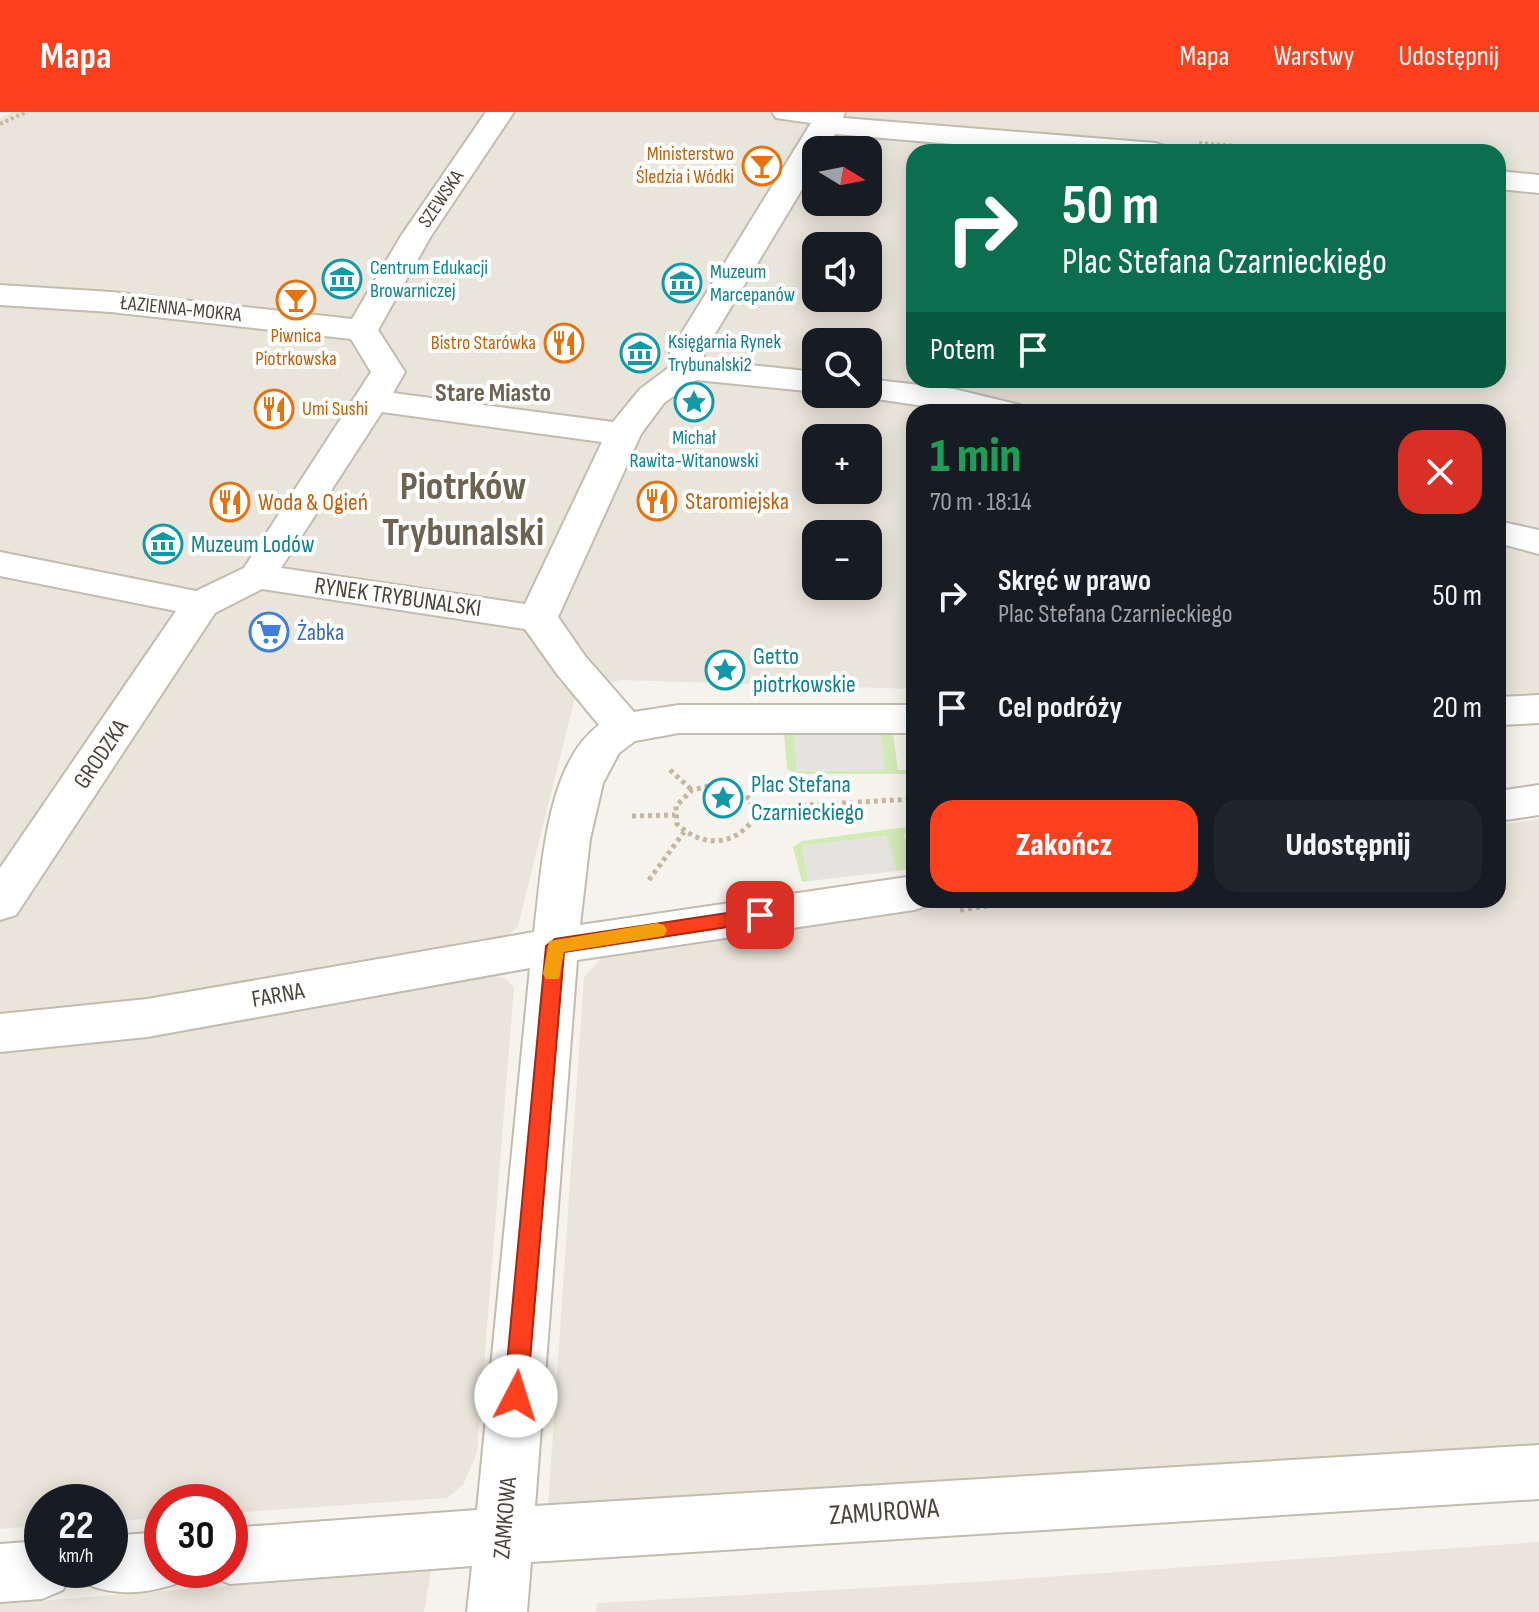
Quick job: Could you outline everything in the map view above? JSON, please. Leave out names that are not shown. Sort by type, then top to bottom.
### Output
[{"type":"street","name":"SZEWSKA","points":[[362,330],[416,236],[500,112]]},
{"type":"street","points":[[786,112],[1078,144]]},
{"type":"street","points":[[691,369],[687,365],[687,352],[828,118]]},
{"type":"street","points":[[1506,181],[1539,184]]},
{"type":"street","name":"ŁAZIENNA-MOKRA","points":[[0,295],[111,302],[362,330]]},
{"type":"street","points":[[0,564],[201,604],[257,576],[388,372],[362,330]]},
{"type":"street","points":[[625,728],[571,665],[538,618],[623,434],[639,407],[659,387],[691,369],[802,381]]},
{"type":"street","points":[[882,391],[975,404]]},
{"type":"street","points":[[372,400],[623,434]]},
{"type":"street","points":[[1506,534],[1539,542]]},
{"type":"street","name":"RYNEK TRYBUNALSKI","points":[[257,576],[538,618]]},
{"type":"street","name":"GRODZKA","points":[[0,903],[201,604]]},
{"type":"street","points":[[1506,711],[1539,709]]},
{"type":"street","points":[[906,719],[679,719],[625,728],[602,745],[572,817],[555,946],[906,894]]},
{"type":"street","points":[[1506,805],[1539,800]]},
{"type":"street","name":"FARNA","points":[[0,1033],[147,1018],[555,946]]},
{"type":"street","name":"ZAMKOWA","points":[[497,1612],[555,946]]},
{"type":"street","name":"ZAMUROWA","points":[[248,1555],[1539,1472]]},
{"type":"street","points":[[0,1573],[24,1571]]},
{"type":"path","points":[[0,124],[26,112]]},
{"type":"path","points":[[717,784],[742,792],[754,808],[755,817],[751,826],[732,839],[719,842],[694,838],[684,832],[675,815],[676,806],[692,790],[717,784]]},
{"type":"path","points":[[754,808],[906,799]]},
{"type":"path","points":[[952,911],[974,908]]},
{"type":"shaded area","points":[[14,112],[1539,112],[1539,695],[1506,697],[1506,404],[906,404],[906,689],[620,680],[576,693],[518,926],[507,936],[63,1013],[0,1021],[0,118]]},
{"type":"shaded area","points":[[795,734],[881,734],[885,770],[796,771]]},
{"type":"shaded area","points":[[1539,819],[1539,1445],[548,1507],[584,977],[603,957],[936,908],[1506,908],[1506,824]]},
{"type":"shaded area","points":[[887,836],[897,871],[809,881],[802,846]]},
{"type":"shaded area","points":[[488,975],[504,978],[514,987],[477,1453],[463,1485],[447,1498],[248,1512],[248,1484],[144,1484],[144,1519],[128,1520],[128,1484],[24,1484],[24,1527],[0,1529],[0,1048],[120,1040]]},
{"type":"shaded area","points":[[1539,1542],[1539,1612],[596,1612],[597,1603],[974,1582]]},
{"type":"shaded area","points":[[431,1570],[424,1612],[0,1612],[0,1604],[203,1588],[248,1588],[248,1584]]},
{"type":"green space","points":[[784,734],[795,734],[797,771],[884,770],[881,734],[893,734],[898,770],[906,770],[906,774],[796,774],[787,769]]},
{"type":"green space","points":[[906,827],[906,869],[897,871],[886,836],[802,846],[809,881],[802,882],[793,847],[802,841]]},
{"type":"slow traffic","points":[[553,974],[555,946],[657,930]]},
{"type":"place","name":"Ministerstwo Śledzia i Wódki","points":[[762,166]]},
{"type":"place","name":"Centrum Edukacji Browarniczej","points":[[342,279]]},
{"type":"place","name":"Muzeum Marcepanów","points":[[682,283]]},
{"type":"place","name":"Piwnica Piotrkowska","points":[[296,300]]},
{"type":"place","name":"Bistro Starówka","points":[[564,343]]},
{"type":"place","name":"Księgarnia Rynek Trybunalski2","points":[[640,353]]},
{"type":"place","name":"Michał Rawita-Witanowski","points":[[694,402]]},
{"type":"place","name":"Umi Sushi","points":[[274,409]]},
{"type":"place","name":"Staromiejska","points":[[657,501]]},
{"type":"place","name":"Woda & Ogień","points":[[230,502]]},
{"type":"place","name":"Muzeum Lodów","points":[[163,544]]},
{"type":"place","name":"Żabka","points":[[269,632]]},
{"type":"place","name":"Getto piotrkowskie","points":[[725,670]]},
{"type":"place","name":"Plac Stefana Czarnieckiego","points":[[723,798]]},
{"type":"district","name":"Stare Miasto","points":[[493,393]]},
{"type":"district","name":"Piotrków Trybunalski","points":[[463,510]]},
{"type":"route","points":[[516,1396],[555,946],[760,915]]}]
